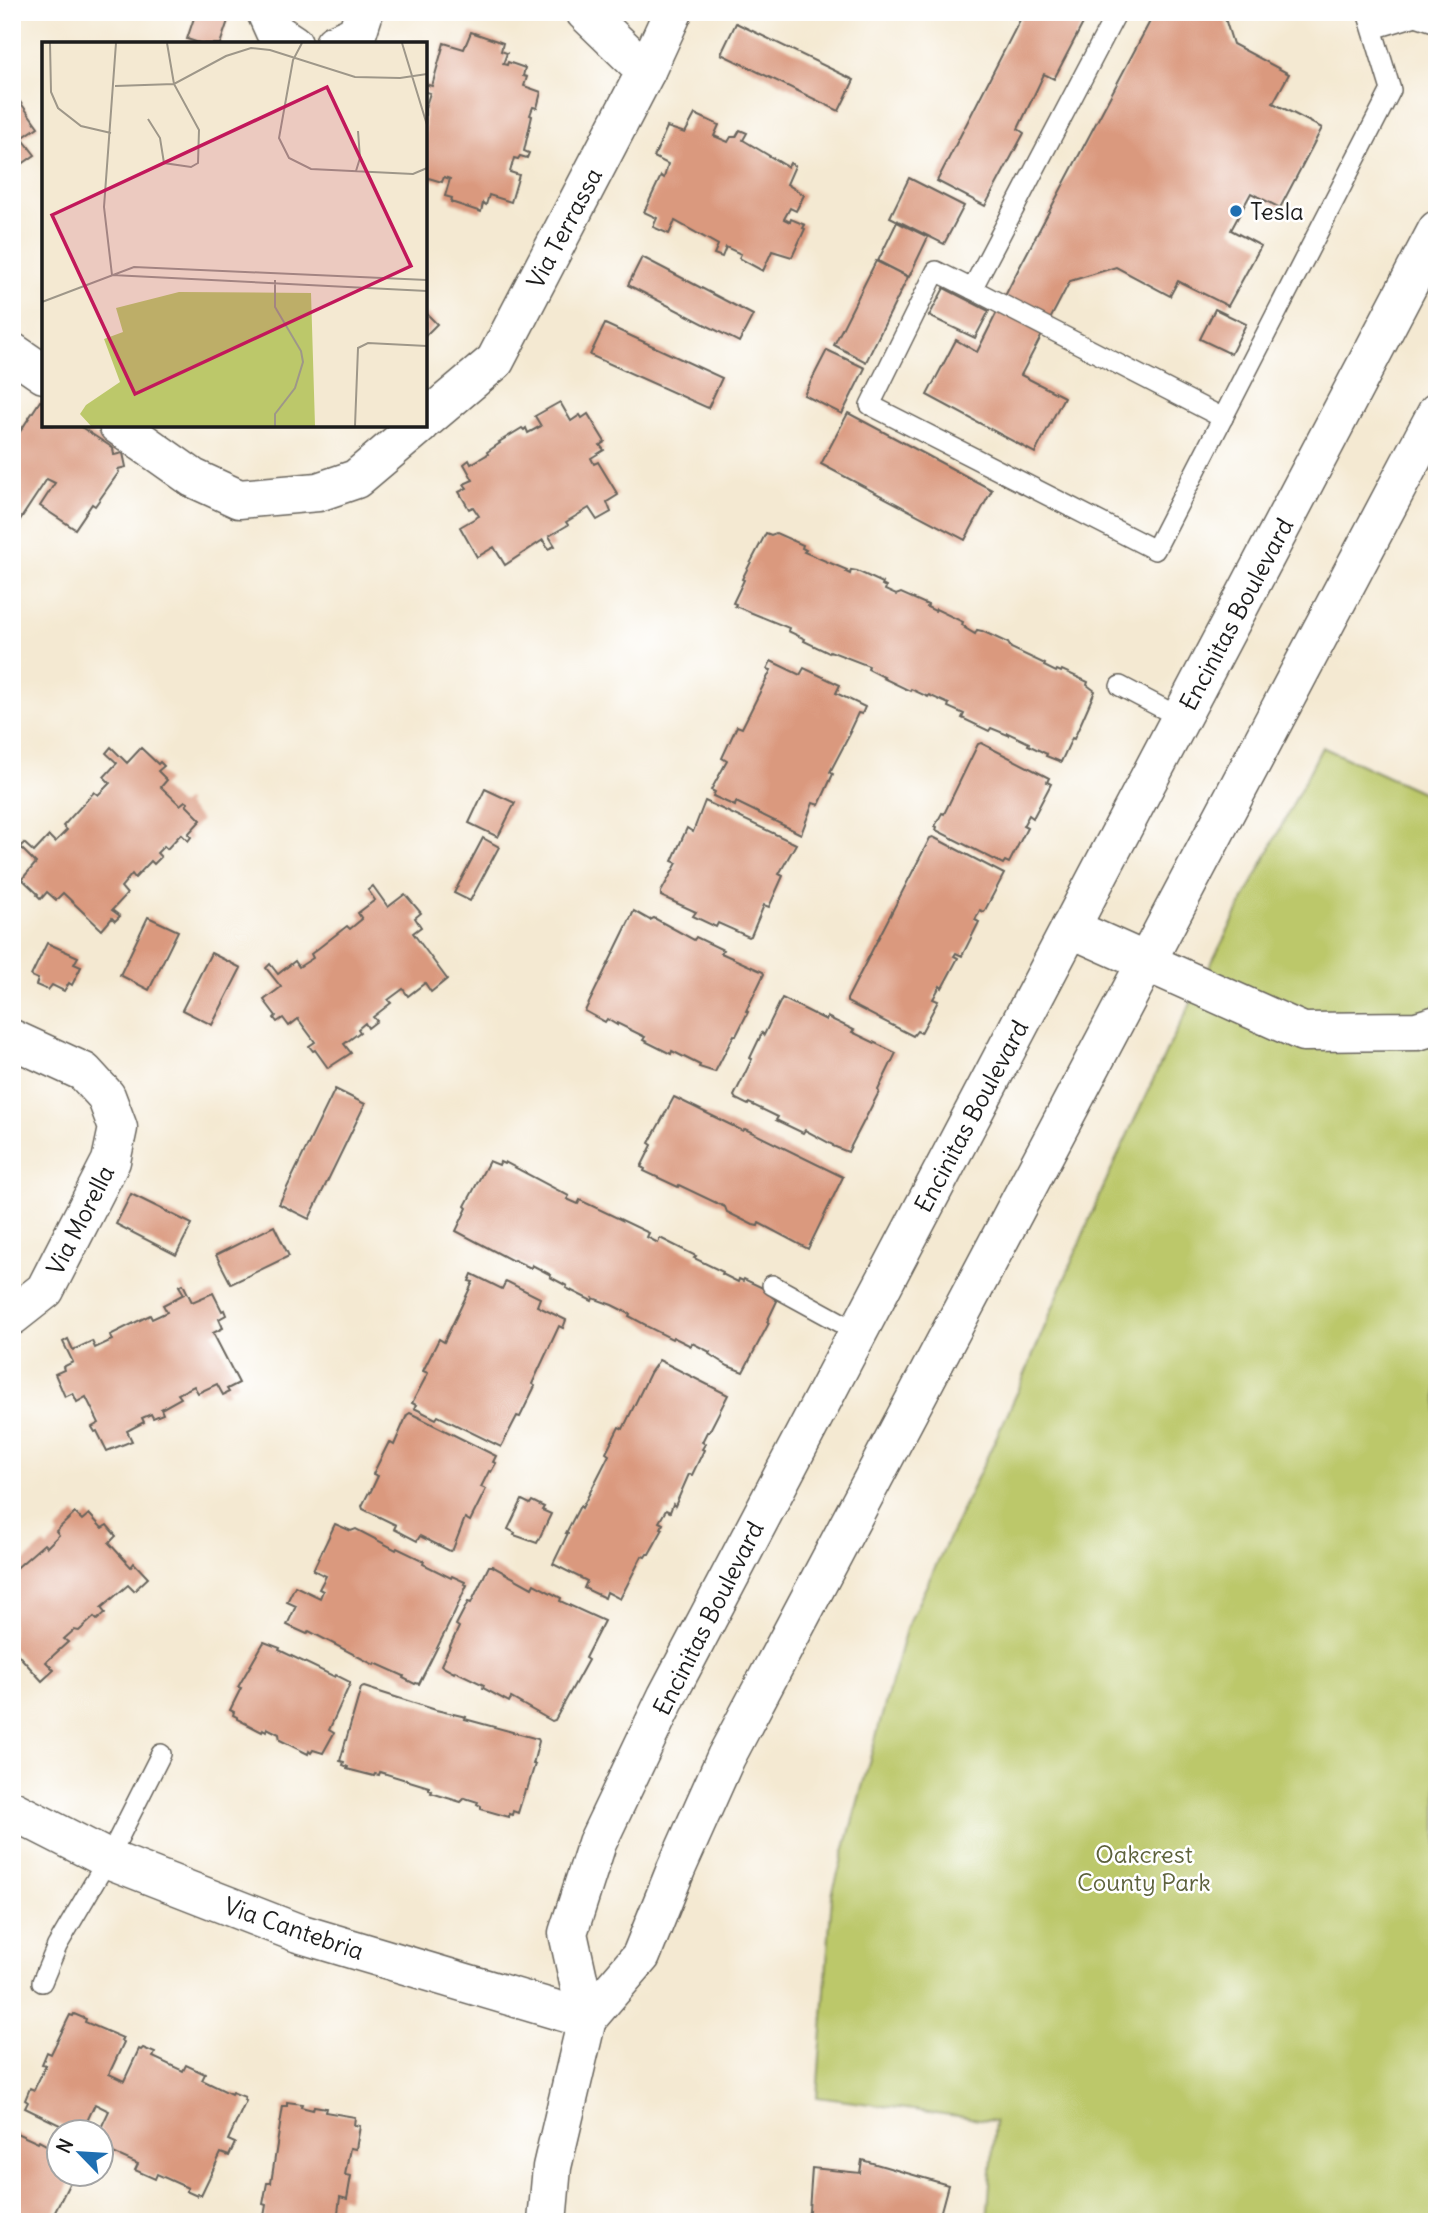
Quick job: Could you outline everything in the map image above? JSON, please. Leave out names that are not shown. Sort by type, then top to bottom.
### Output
[{"type":"main road","points":[[266,12],[275,32],[290,42]]},
{"type":"main road","points":[[338,42],[356,34],[364,12]]},
{"type":"main road","points":[[585,12],[646,71]]},
{"type":"main road","name":"Via Terrassa","points":[[427,418],[495,361],[646,71],[673,12]]},
{"type":"main road","name":"Encinitas Boulevard","points":[[547,2222],[552,2167],[587,2019],[568,1933],[597,1843],[667,1696],[1437,230]]},
{"type":"main road","points":[[12,352],[42,373]]},
{"type":"main road","name":"Encinitas Boulevard","points":[[587,2019],[641,1956],[726,1757],[1437,412]]},
{"type":"main road","points":[[121,427],[193,478],[239,499],[318,492],[356,479],[417,427]]},
{"type":"main road","points":[[1070,928],[1303,1032],[1417,1031],[1437,1025]]},
{"type":"main road","name":"Via Morella","points":[[12,1039],[84,1072],[106,1096],[118,1128],[111,1161],[45,1290],[12,1316]]},
{"type":"main road","name":"Via Cantebria","points":[[12,1810],[108,1859],[298,1933],[587,2019]]},
{"type":"lane","points":[[972,289],[1117,12]]},
{"type":"lane","points":[[1223,418],[936,271],[870,405],[1156,550],[1391,90],[1370,21],[1418,14],[1437,23]]},
{"type":"lane","points":[[1120,687],[1181,718]]},
{"type":"lane","points":[[772,1285],[858,1332]]},
{"type":"lane","points":[[42,1982],[57,1946],[108,1859],[161,1754]]},
{"type":"green space","name":"Oakcrest County Park","points":[[1322,747],[1437,799],[1437,2222],[987,2222],[995,2121],[817,2097],[832,1895],[906,1629],[1018,1391],[1100,1194],[1167,1050]]},
{"type":"building","points":[[196,12],[231,12],[221,42],[196,42],[187,39]]},
{"type":"building","points":[[1024,12],[1089,12],[1054,79],[1044,74],[1018,129],[1024,133],[985,206],[937,181]]},
{"type":"building","points":[[1155,12],[1223,12],[1233,44],[1289,74],[1273,103],[1322,128],[1280,208],[1251,193],[1231,230],[1261,246],[1228,306],[1178,281],[1170,296],[1116,267],[1070,281],[1021,375],[1064,397],[1035,453],[927,395],[956,340],[977,352]]},
{"type":"building","points":[[736,23],[854,80],[839,111],[721,54]]},
{"type":"building","points":[[471,32],[503,43],[501,51],[507,53],[503,64],[507,65],[508,62],[525,68],[523,76],[527,77],[524,86],[541,92],[537,108],[533,107],[530,115],[532,116],[524,151],[529,153],[527,158],[514,158],[510,172],[519,175],[511,202],[489,195],[481,212],[451,202],[452,198],[445,196],[450,179],[444,177],[442,182],[427,178],[427,102],[430,93],[427,92],[427,85],[432,86],[444,43],[464,49]]},
{"type":"building","points":[[18,99],[38,127],[22,138],[35,155],[12,171],[12,103]]},
{"type":"building","points":[[695,114],[719,125],[714,136],[728,142],[731,137],[736,137],[740,130],[747,133],[743,140],[788,167],[790,163],[795,166],[787,184],[804,195],[796,211],[790,208],[784,219],[805,225],[805,229],[792,257],[772,251],[763,271],[739,258],[741,254],[726,247],[722,257],[714,254],[718,245],[675,221],[669,234],[653,227],[657,218],[644,212],[661,176],[664,178],[668,164],[654,157],[667,127],[685,133]]},
{"type":"building","points":[[909,178],[964,206],[944,244],[890,217]]},
{"type":"building","points":[[897,222],[928,237],[909,277],[878,261]]},
{"type":"building","points":[[642,257],[753,315],[739,342],[628,285]]},
{"type":"building","points":[[876,261],[908,277],[866,362],[834,345]]},
{"type":"building","points":[[944,288],[989,311],[975,338],[929,316]]},
{"type":"building","points":[[1215,309],[1246,324],[1231,354],[1200,339]]},
{"type":"building","points":[[427,314],[437,324],[427,334]]},
{"type":"building","points":[[605,324],[722,378],[708,408],[590,355]]},
{"type":"building","points":[[827,350],[865,368],[842,414],[804,395]]},
{"type":"building","points":[[40,401],[42,427],[81,427],[113,448],[114,455],[123,453],[126,467],[118,469],[119,472],[95,506],[92,504],[75,529],[40,506],[55,483],[47,479],[12,532],[12,444]]},
{"type":"building","points":[[560,402],[571,421],[580,415],[582,418],[588,414],[605,442],[600,445],[604,450],[591,458],[594,464],[598,462],[618,495],[607,502],[611,512],[597,520],[589,508],[549,536],[555,546],[548,549],[543,540],[505,565],[494,547],[477,557],[460,527],[479,516],[473,507],[469,509],[459,492],[467,488],[464,484],[473,480],[464,464],[469,460],[471,464],[488,454],[499,442],[522,428],[526,428],[528,433],[541,426],[535,416]]},
{"type":"building","points":[[848,413],[992,490],[965,540],[821,464]]},
{"type":"building","points":[[766,533],[776,533],[803,545],[802,548],[806,550],[804,552],[847,570],[850,574],[851,570],[857,571],[883,583],[885,590],[896,595],[901,593],[963,622],[965,628],[975,634],[977,630],[982,631],[1008,643],[1011,648],[1056,672],[1062,670],[1088,682],[1087,685],[1095,691],[1061,762],[1008,733],[991,728],[989,731],[962,718],[964,714],[948,707],[949,704],[911,689],[910,691],[868,669],[869,666],[830,651],[829,653],[788,631],[789,628],[735,606],[733,603],[744,580],[742,579]]},
{"type":"building","points":[[771,661],[800,675],[804,668],[840,685],[836,693],[865,707],[862,714],[858,713],[830,772],[833,774],[819,805],[813,803],[801,834],[736,802],[735,806],[713,796],[715,792],[711,790],[727,761],[722,758],[737,726],[742,728],[771,670],[767,669]]},
{"type":"building","points":[[981,743],[1049,778],[1047,782],[1051,784],[1033,818],[1029,815],[1023,826],[1027,828],[1009,863],[1005,861],[1003,864],[936,830],[935,826],[942,813],[944,814],[978,744]]},
{"type":"building","points":[[111,747],[127,763],[141,748],[158,764],[160,762],[164,766],[158,771],[167,780],[161,787],[180,805],[185,801],[188,803],[186,805],[201,820],[188,834],[191,837],[188,841],[181,834],[167,849],[164,846],[157,853],[161,857],[154,864],[151,861],[135,878],[132,874],[121,887],[127,894],[112,910],[120,916],[115,921],[112,918],[102,930],[63,893],[56,900],[47,892],[41,899],[37,895],[22,879],[36,863],[20,847],[24,843],[34,852],[49,836],[55,842],[67,830],[63,826],[94,792],[98,795],[110,783],[104,777],[117,763],[106,753]]},
{"type":"building","points":[[485,789],[515,803],[498,837],[469,823]]},
{"type":"building","points":[[705,801],[796,844],[779,874],[783,876],[769,907],[764,905],[749,937],[718,923],[716,927],[693,916],[696,912],[661,896],[677,863],[672,861],[687,828],[693,832]]},
{"type":"building","points":[[933,837],[1004,874],[984,912],[980,910],[975,920],[979,922],[962,956],[956,953],[954,956],[958,958],[933,999],[938,1001],[921,1033],[917,1031],[913,1036],[847,1002],[847,999],[930,838]]},
{"type":"building","points":[[483,838],[499,847],[470,901],[454,893]]},
{"type":"building","points":[[373,886],[388,907],[405,894],[421,913],[415,918],[421,927],[413,933],[447,979],[431,992],[425,983],[408,996],[403,989],[388,1000],[391,1003],[373,1017],[377,1021],[368,1028],[365,1023],[358,1029],[360,1032],[344,1044],[351,1053],[328,1068],[309,1046],[315,1042],[298,1019],[289,1026],[283,1018],[277,1022],[274,1018],[276,1016],[264,1000],[281,987],[266,968],[270,964],[278,974],[295,961],[299,967],[313,958],[311,954],[347,926],[350,929],[362,919],[358,913],[375,900],[368,890]]},
{"type":"building","points":[[634,911],[650,920],[654,918],[694,940],[696,937],[723,950],[721,953],[763,972],[746,1011],[748,1012],[715,1072],[643,1040],[645,1037],[617,1023],[607,1019],[605,1022],[585,1011]]},
{"type":"building","points":[[148,917],[178,931],[149,990],[120,975]]},
{"type":"building","points":[[47,943],[78,957],[74,964],[81,967],[72,985],[69,983],[64,991],[52,985],[48,990],[36,985],[38,979],[31,976]]},
{"type":"building","points":[[211,953],[241,968],[212,1025],[182,1010]]},
{"type":"building","points":[[782,998],[826,1020],[827,1017],[854,1030],[852,1032],[896,1053],[848,1152],[805,1130],[803,1133],[776,1120],[778,1117],[734,1096],[762,1033],[764,1035]]},
{"type":"building","points":[[335,1089],[365,1104],[309,1219],[279,1204]]},
{"type":"building","points":[[674,1097],[843,1177],[808,1249],[759,1223],[758,1226],[753,1225],[727,1212],[725,1207],[644,1171],[641,1167],[652,1145],[649,1143]]},
{"type":"building","points":[[489,1161],[499,1165],[500,1162],[505,1162],[569,1196],[567,1199],[578,1204],[580,1200],[649,1233],[647,1237],[658,1243],[660,1238],[738,1282],[739,1279],[744,1279],[771,1292],[770,1295],[777,1301],[767,1322],[769,1323],[743,1372],[728,1366],[709,1354],[710,1352],[692,1343],[691,1346],[673,1337],[672,1339],[612,1305],[593,1298],[592,1301],[566,1288],[567,1286],[550,1277],[551,1275],[532,1265],[531,1268],[513,1261],[456,1231],[467,1208],[465,1206]]},
{"type":"building","points":[[131,1194],[192,1224],[176,1255],[116,1224]]},
{"type":"building","points":[[274,1226],[289,1256],[231,1284],[216,1255]]},
{"type":"building","points":[[472,1274],[502,1289],[506,1281],[540,1298],[537,1306],[566,1320],[563,1328],[559,1326],[532,1384],[535,1386],[501,1447],[438,1416],[436,1419],[414,1408],[416,1405],[412,1403],[428,1373],[423,1371],[439,1339],[444,1342],[473,1282],[469,1281]]},
{"type":"building","points":[[183,1284],[192,1302],[213,1293],[222,1311],[224,1310],[226,1315],[219,1319],[223,1328],[213,1333],[239,1383],[227,1389],[229,1392],[223,1395],[217,1384],[198,1393],[194,1386],[178,1394],[181,1398],[161,1409],[163,1414],[153,1418],[151,1414],[142,1418],[144,1422],[127,1431],[132,1441],[107,1451],[97,1431],[92,1427],[99,1423],[86,1397],[77,1402],[73,1393],[65,1397],[55,1374],[73,1362],[63,1342],[68,1339],[73,1350],[92,1341],[95,1348],[112,1340],[110,1335],[150,1315],[152,1319],[167,1312],[163,1305],[184,1294],[179,1286]]},
{"type":"building","points":[[659,1360],[728,1395],[702,1442],[705,1444],[702,1449],[704,1450],[692,1475],[689,1474],[675,1506],[673,1504],[670,1512],[666,1510],[659,1522],[663,1524],[663,1529],[649,1554],[642,1556],[620,1599],[607,1592],[605,1598],[584,1588],[587,1581],[553,1564],[566,1533],[609,1455],[606,1453],[619,1427],[623,1429]]},
{"type":"building","points":[[410,1413],[496,1456],[493,1462],[496,1463],[481,1487],[486,1489],[470,1521],[465,1518],[450,1551],[420,1536],[417,1541],[394,1529],[396,1525],[363,1509],[362,1506],[378,1476],[373,1474],[389,1442],[394,1445]]},
{"type":"building","points":[[522,1500],[530,1504],[532,1501],[551,1514],[537,1543],[514,1535],[515,1533],[508,1529]]},
{"type":"building","points":[[75,1513],[82,1520],[89,1514],[102,1528],[107,1525],[116,1536],[109,1543],[131,1567],[134,1563],[148,1578],[134,1591],[128,1585],[101,1608],[105,1613],[97,1620],[94,1617],[79,1631],[74,1630],[64,1639],[68,1642],[46,1662],[54,1670],[42,1681],[12,1648],[12,1572],[44,1544],[47,1547],[59,1535],[56,1531]]},
{"type":"building","points":[[335,1524],[351,1531],[356,1529],[467,1585],[419,1684],[375,1663],[374,1665],[309,1631],[307,1634],[287,1625],[296,1606],[287,1602],[295,1586],[320,1598],[323,1591],[319,1589],[326,1576],[313,1570]]},
{"type":"building","points":[[489,1566],[532,1588],[534,1584],[561,1598],[560,1601],[604,1621],[585,1658],[588,1660],[555,1720],[552,1721],[511,1698],[509,1702],[483,1688],[484,1685],[441,1665],[459,1627],[456,1625],[468,1602],[471,1603]]},
{"type":"building","points":[[264,1642],[350,1682],[329,1730],[334,1733],[323,1753],[313,1750],[308,1754],[280,1740],[279,1734],[267,1728],[262,1732],[237,1719],[230,1710],[241,1688],[238,1687]]},
{"type":"building","points":[[361,1688],[538,1739],[535,1764],[518,1813],[513,1811],[509,1817],[481,1809],[478,1802],[465,1798],[461,1802],[431,1793],[429,1787],[380,1772],[374,1776],[347,1769],[348,1767],[343,1765],[344,1762],[340,1761]]},
{"type":"building","points":[[74,2014],[86,2019],[85,2022],[123,2038],[121,2040],[124,2042],[109,2074],[124,2081],[139,2049],[143,2048],[155,2053],[153,2057],[183,2071],[186,2065],[205,2074],[202,2080],[231,2094],[232,2092],[245,2097],[246,2101],[228,2140],[235,2143],[229,2156],[221,2153],[201,2195],[186,2191],[188,2188],[157,2174],[155,2179],[135,2170],[138,2164],[116,2154],[116,2118],[106,2118],[109,2111],[95,2104],[88,2118],[46,2118],[25,2108],[30,2088],[34,2090],[46,2065],[42,2064],[47,2052],[51,2054],[70,2015]]},
{"type":"building","points":[[287,2102],[302,2104],[301,2107],[313,2110],[314,2106],[326,2108],[325,2112],[355,2117],[354,2125],[360,2126],[356,2149],[350,2148],[345,2175],[351,2176],[347,2199],[340,2197],[338,2213],[344,2214],[342,2222],[263,2222],[267,2183],[271,2183],[283,2106],[287,2106]]},
{"type":"building","points":[[12,2131],[46,2145],[46,2188],[67,2188],[50,2222],[12,2222]]},
{"type":"building","points":[[862,2160],[948,2185],[938,2222],[807,2222],[812,2168],[860,2173]]},
{"type":"place","name":"Tesla","points":[[1236,211]]}]
